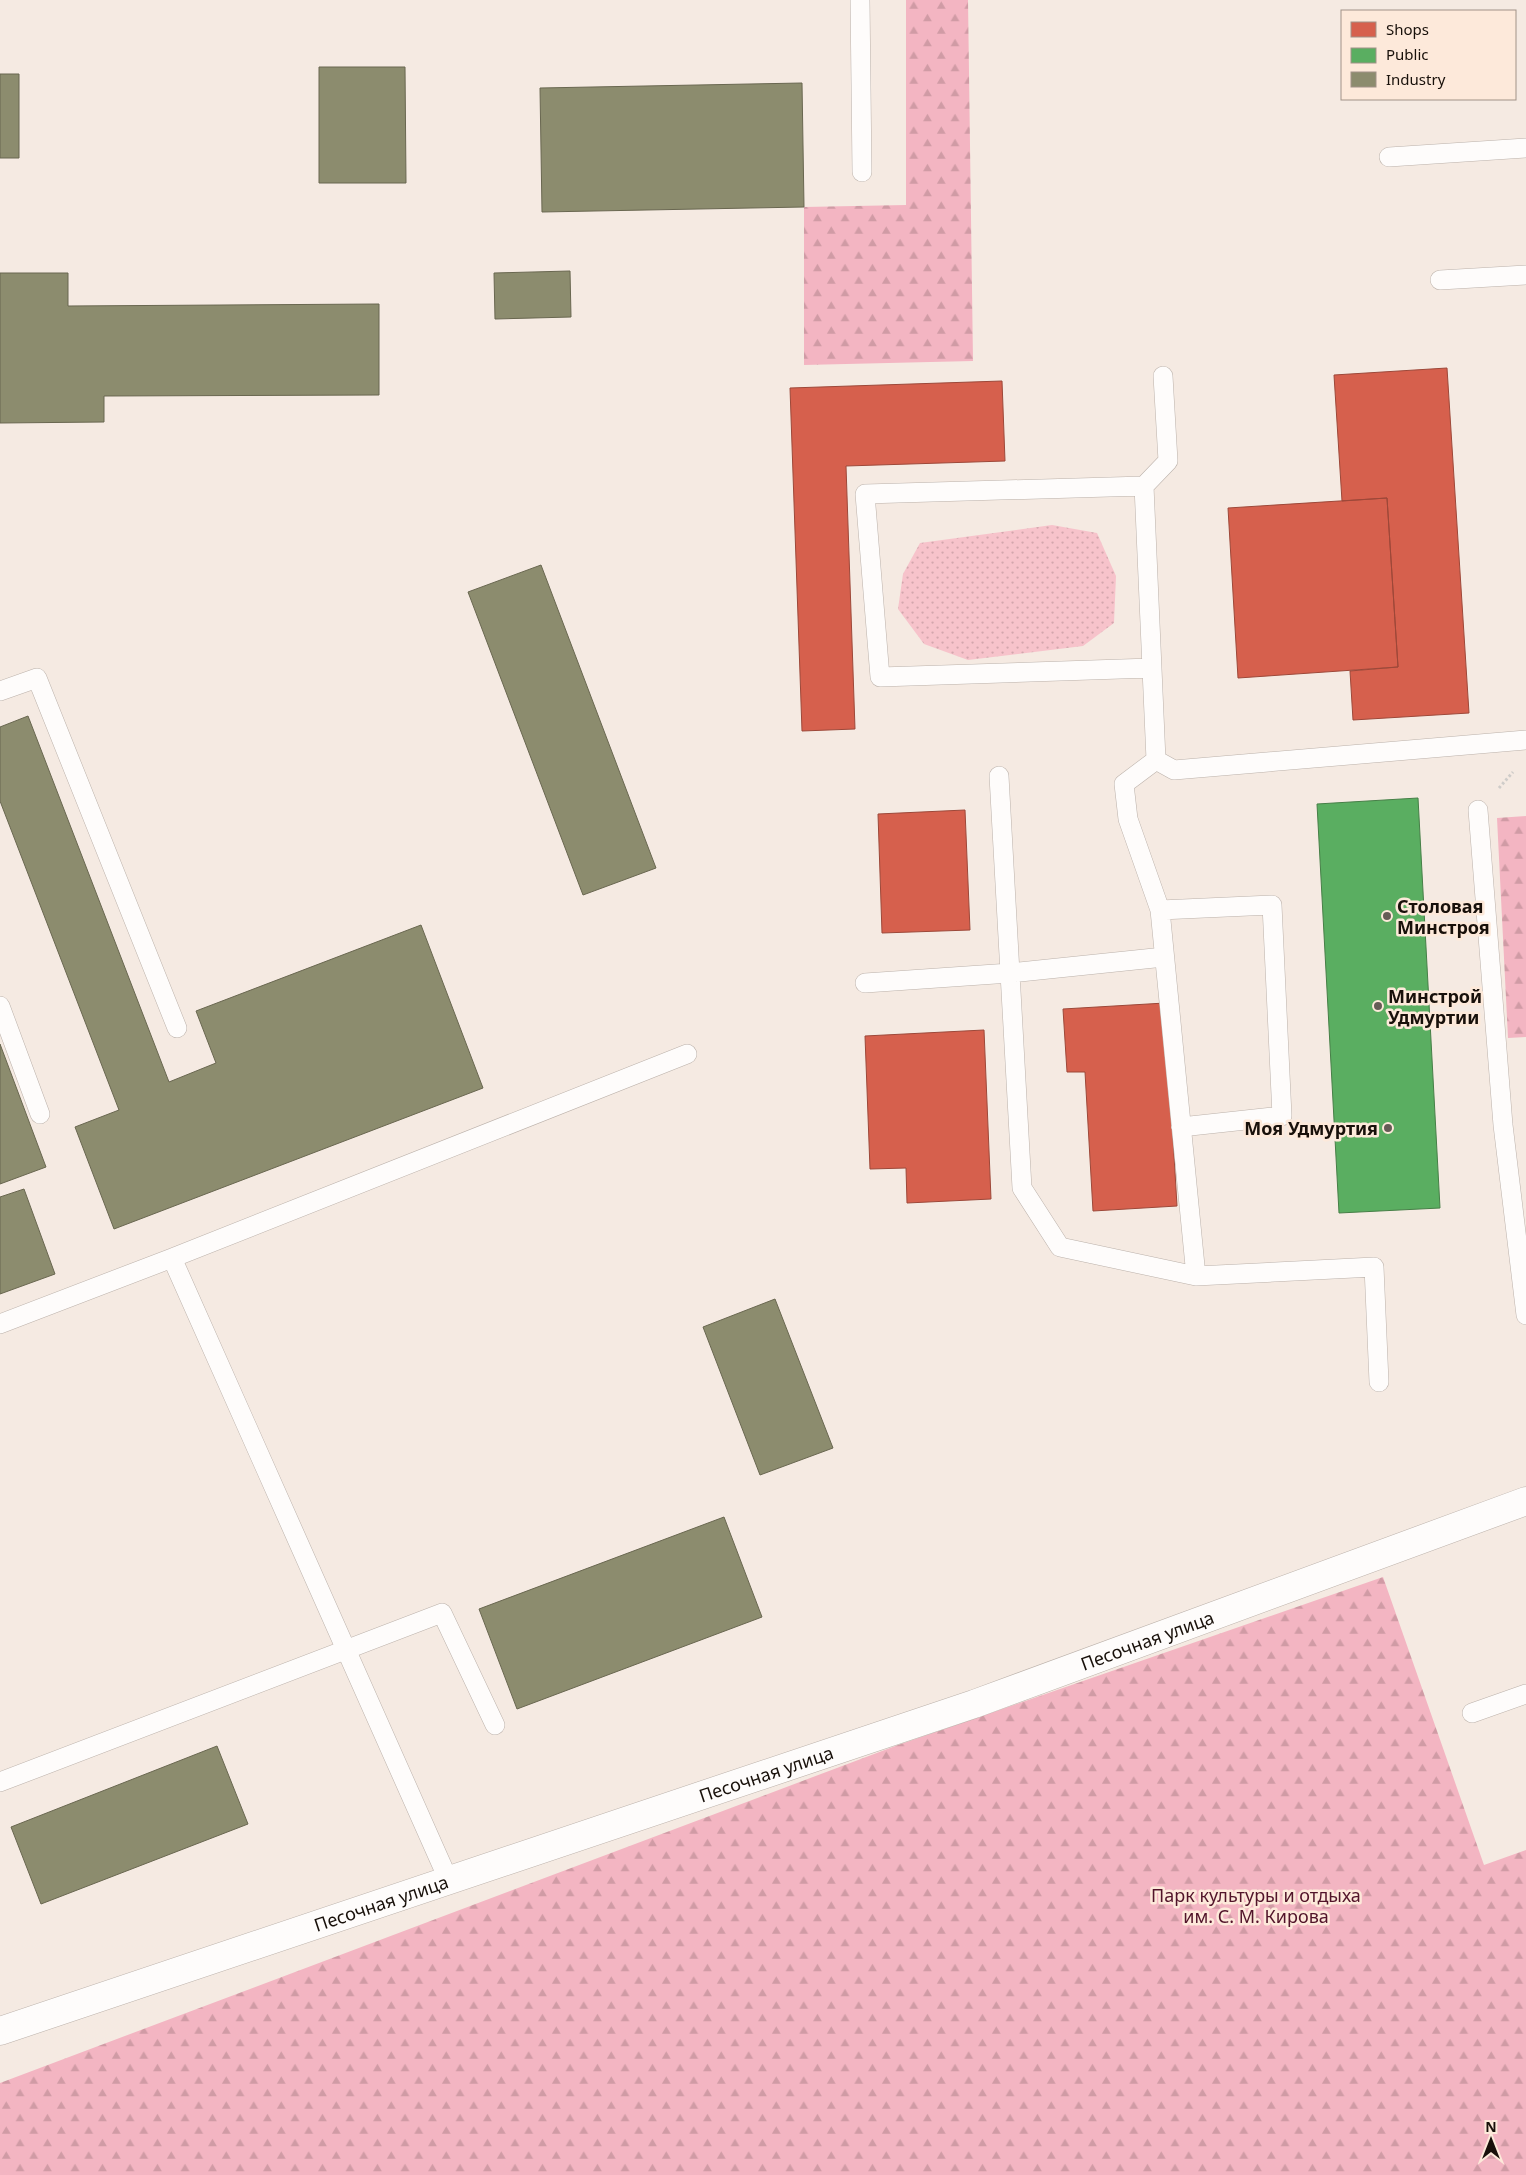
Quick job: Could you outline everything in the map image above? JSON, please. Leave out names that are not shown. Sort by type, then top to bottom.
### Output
[{"type":"street","name":"Песочная улица","points":[[0,2032],[448,1879],[974,1704],[1526,1502]]},
{"type":"lane","points":[[860,0],[862,172]]},
{"type":"lane","points":[[1389,157],[1526,148]]},
{"type":"lane","points":[[1440,280],[1526,276]]},
{"type":"lane","points":[[1151,668],[880,677],[865,494],[1144,486],[1168,461],[1163,376]]},
{"type":"lane","points":[[1144,486],[1156,760]]},
{"type":"lane","points":[[0,691],[37,678],[177,1028]]},
{"type":"lane","points":[[1156,760],[1174,770],[1526,740]]},
{"type":"lane","points":[[1156,760],[1124,784],[1128,819],[1160,910],[1196,1276]]},
{"type":"lane","points":[[999,776],[1022,1188],[1060,1247],[1196,1276],[1374,1267],[1379,1382]]},
{"type":"lane","points":[[1478,810],[1503,1125],[1526,1315]]},
{"type":"lane","points":[[1160,910],[1272,905],[1282,1116],[1181,1127]]},
{"type":"lane","points":[[865,983],[1010,973],[1164,957]]},
{"type":"lane","points":[[0,1006],[40,1114]]},
{"type":"lane","points":[[0,1324],[687,1054]]},
{"type":"lane","points":[[172,1258],[448,1879]]},
{"type":"lane","points":[[0,1782],[442,1613],[495,1725]]},
{"type":"lane","points":[[1472,1713],[1526,1694]]},
{"type":"path","points":[[1478,810],[1514,771]]},
{"type":"shaded area","points":[[1052,525],[1097,533],[1116,576],[1114,623],[1083,646],[968,660],[924,644],[898,609],[903,574],[920,543]]},
{"type":"green space","points":[[906,0],[968,0],[973,361],[804,365],[804,207],[906,205]]},
{"type":"green space","points":[[1526,816],[1526,1037],[1508,1038],[1497,818]]},
{"type":"green space","name":"Парк культуры и отдыха им. С. М. Кирова","points":[[1383,1577],[1484,1865],[1526,1850],[1526,2175],[0,2175],[0,2083],[898,1745]]},
{"type":"building: Shops","points":[[1447,368],[1469,713],[1353,720],[1350,671],[1398,667],[1387,498],[1342,501],[1334,375]]},
{"type":"building: Shops","points":[[1002,381],[1005,461],[846,466],[855,729],[802,731],[790,388]]},
{"type":"building: Shops","points":[[1387,498],[1398,667],[1238,678],[1228,508]]},
{"type":"building: Shops","points":[[965,810],[970,930],[882,933],[878,814]]},
{"type":"building: Shops","points":[[1165,1003],[1177,1206],[1093,1211],[1085,1072],[1067,1072],[1063,1009]]},
{"type":"building: Shops","points":[[984,1030],[991,1199],[907,1203],[906,1168],[870,1169],[865,1036]]},
{"type":"building: Public","name":"Минстрой Удмуртии","points":[[1418,798],[1440,1208],[1339,1213],[1317,804]]},
{"type":"building: Industry","points":[[319,67],[405,67],[406,183],[319,183]]},
{"type":"building: Industry","points":[[0,74],[19,74],[19,158],[0,158]]},
{"type":"building: Industry","points":[[802,83],[804,207],[542,212],[540,88]]},
{"type":"building: Industry","points":[[570,271],[571,317],[495,319],[494,273]]},
{"type":"building: Industry","points":[[0,273],[68,273],[68,306],[379,304],[379,395],[104,396],[104,422],[0,423]]},
{"type":"building: Industry","points":[[541,565],[656,868],[583,895],[468,592]]},
{"type":"building: Industry","points":[[28,716],[169,1082],[216,1063],[196,1011],[421,925],[483,1088],[114,1229],[75,1127],[119,1110],[0,801],[0,727]]},
{"type":"building: Industry","points":[[0,1044],[46,1167],[0,1184]]},
{"type":"building: Industry","points":[[24,1189],[55,1274],[0,1294],[0,1197]]},
{"type":"building: Industry","points":[[775,1299],[833,1448],[760,1475],[703,1327]]},
{"type":"building: Industry","points":[[724,1517],[762,1617],[517,1709],[479,1609]]},
{"type":"building: Industry","points":[[217,1746],[248,1824],[41,1904],[11,1827]]},
{"type":"place","name":"Столовая Минстроя","points":[[1387,916]]},
{"type":"place","name":"Минстрой Удмуртии","points":[[1378,1006]]},
{"type":"place","name":"Моя Удмуртия","points":[[1388,1128]]}]
